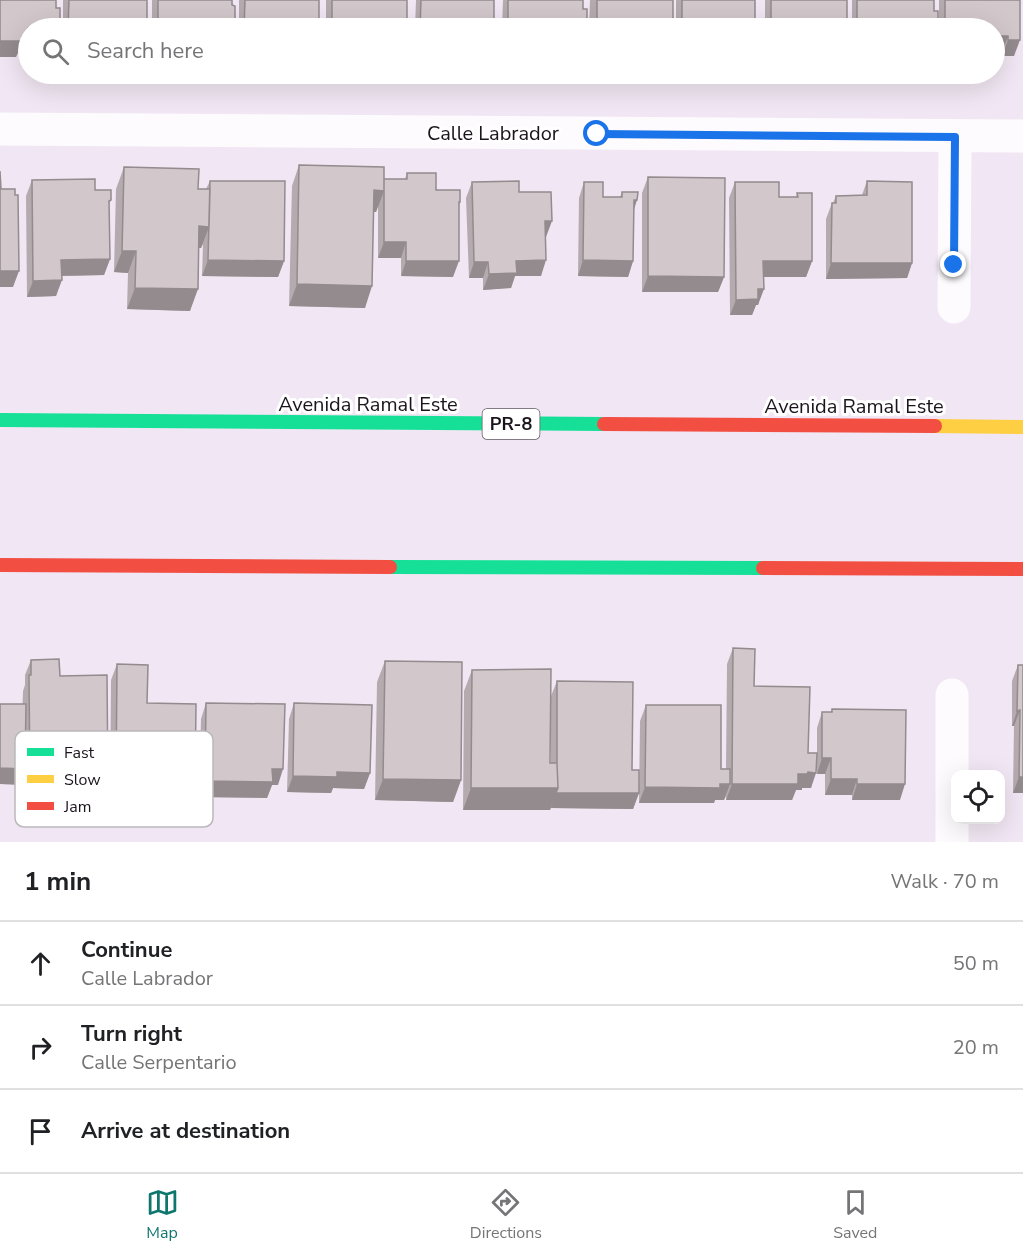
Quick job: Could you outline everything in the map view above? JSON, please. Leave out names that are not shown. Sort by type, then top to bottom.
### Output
[{"type":"main road","name":"Avenida Ramal Este","points":[[0,420],[1023,427]]},
{"type":"main road","points":[[0,565],[1023,569]]},
{"type":"street","name":"Calle Labrador","points":[[0,129],[1023,136]]},
{"type":"street","points":[[954,307],[955,137]]},
{"type":"street","points":[[952,696],[952,842]]},
{"type":"building","points":[[0,0],[56,0],[56,8],[60,8],[60,18],[18,18],[18,41],[0,41]]},
{"type":"building","points":[[69,0],[147,0],[147,18],[68,18]]},
{"type":"building","points":[[158,0],[232,0],[232,5],[235,6],[235,18],[158,18]]},
{"type":"building","points":[[245,0],[319,0],[319,18],[244,18]]},
{"type":"building","points":[[332,0],[407,0],[407,18],[332,18]]},
{"type":"building","points":[[421,0],[494,0],[494,18],[420,18]]},
{"type":"building","points":[[508,0],[583,0],[583,9],[587,9],[587,18],[508,18]]},
{"type":"building","points":[[597,0],[673,0],[673,18],[597,18]]},
{"type":"building","points":[[682,0],[755,0],[755,18],[682,18]]},
{"type":"building","points":[[771,0],[847,0],[847,18],[771,18]]},
{"type":"building","points":[[857,0],[934,0],[934,11],[938,11],[938,18],[857,18]]},
{"type":"building","points":[[945,0],[1020,0],[1020,40],[1008,40],[1008,36],[1005,36],[1005,18],[945,18]]},
{"type":"building","points":[[299,165],[384,167],[384,191],[374,190],[372,286],[297,284]]},
{"type":"building","points":[[124,167],[199,169],[198,189],[210,189],[209,227],[199,226],[198,289],[135,288],[136,251],[122,251]]},
{"type":"building","points":[[0,171],[1,189],[15,189],[15,195],[18,195],[19,271],[0,271]]},
{"type":"building","points":[[407,173],[436,173],[436,190],[460,190],[459,261],[406,261],[406,242],[384,242],[384,179],[407,179]]},
{"type":"building","points":[[648,177],[725,178],[724,277],[648,276]]},
{"type":"building","points":[[95,179],[95,190],[111,190],[109,201],[110,259],[61,260],[62,280],[33,281],[32,180]]},
{"type":"building","points":[[210,181],[285,181],[284,261],[208,260]]},
{"type":"building","points":[[519,181],[519,192],[551,192],[552,221],[545,221],[546,260],[516,261],[517,273],[489,274],[488,262],[474,262],[472,182]]},
{"type":"building","points":[[867,181],[912,182],[912,263],[831,263],[832,203],[836,203],[836,196],[867,195]]},
{"type":"building","points":[[584,182],[603,182],[603,197],[622,197],[622,192],[638,192],[637,200],[634,200],[633,261],[583,260]]},
{"type":"building","points":[[735,182],[779,182],[779,197],[798,197],[797,193],[812,193],[812,261],[763,261],[764,289],[758,289],[758,299],[736,300]]},
{"type":"building","points":[[733,648],[755,649],[754,686],[810,687],[808,753],[817,753],[816,773],[798,774],[798,784],[732,784]]},
{"type":"building","points":[[59,659],[60,676],[107,675],[108,731],[30,731],[31,660]]},
{"type":"building","points":[[385,661],[462,662],[461,780],[383,779]]},
{"type":"building","points":[[117,664],[148,665],[147,703],[196,704],[196,731],[116,731]]},
{"type":"building","points":[[1018,665],[1023,665],[1023,777],[1019,777]]},
{"type":"building","points":[[551,669],[550,763],[557,763],[558,788],[471,788],[472,670]]},
{"type":"building","points":[[557,681],[633,682],[632,770],[639,770],[639,793],[556,793],[558,788]]},
{"type":"building","points":[[206,703],[285,704],[283,769],[272,769],[273,782],[213,781],[213,731],[206,731]]},
{"type":"building","points":[[294,703],[372,705],[370,773],[337,772],[337,777],[293,776]]},
{"type":"building","points":[[0,704],[26,704],[26,731],[15,731],[15,769],[0,768]]},
{"type":"building","points":[[646,705],[721,705],[721,769],[730,769],[730,784],[720,784],[720,788],[645,787]]},
{"type":"building","points":[[832,709],[906,710],[905,784],[857,784],[857,779],[831,779],[831,758],[822,758],[822,712],[832,712]]},
{"type":"traffic: fast","points":[[0,420],[604,424]]},
{"type":"traffic: fast","points":[[390,567],[763,568]]},
{"type":"traffic: slow","points":[[935,426],[1023,427]]},
{"type":"traffic: jam","points":[[604,424],[935,426]]},
{"type":"traffic: jam","points":[[0,565],[390,567]]},
{"type":"traffic: jam","points":[[763,568],[1023,569]]},
{"type":"route","points":[[597,134],[955,137],[954,265]]}]
